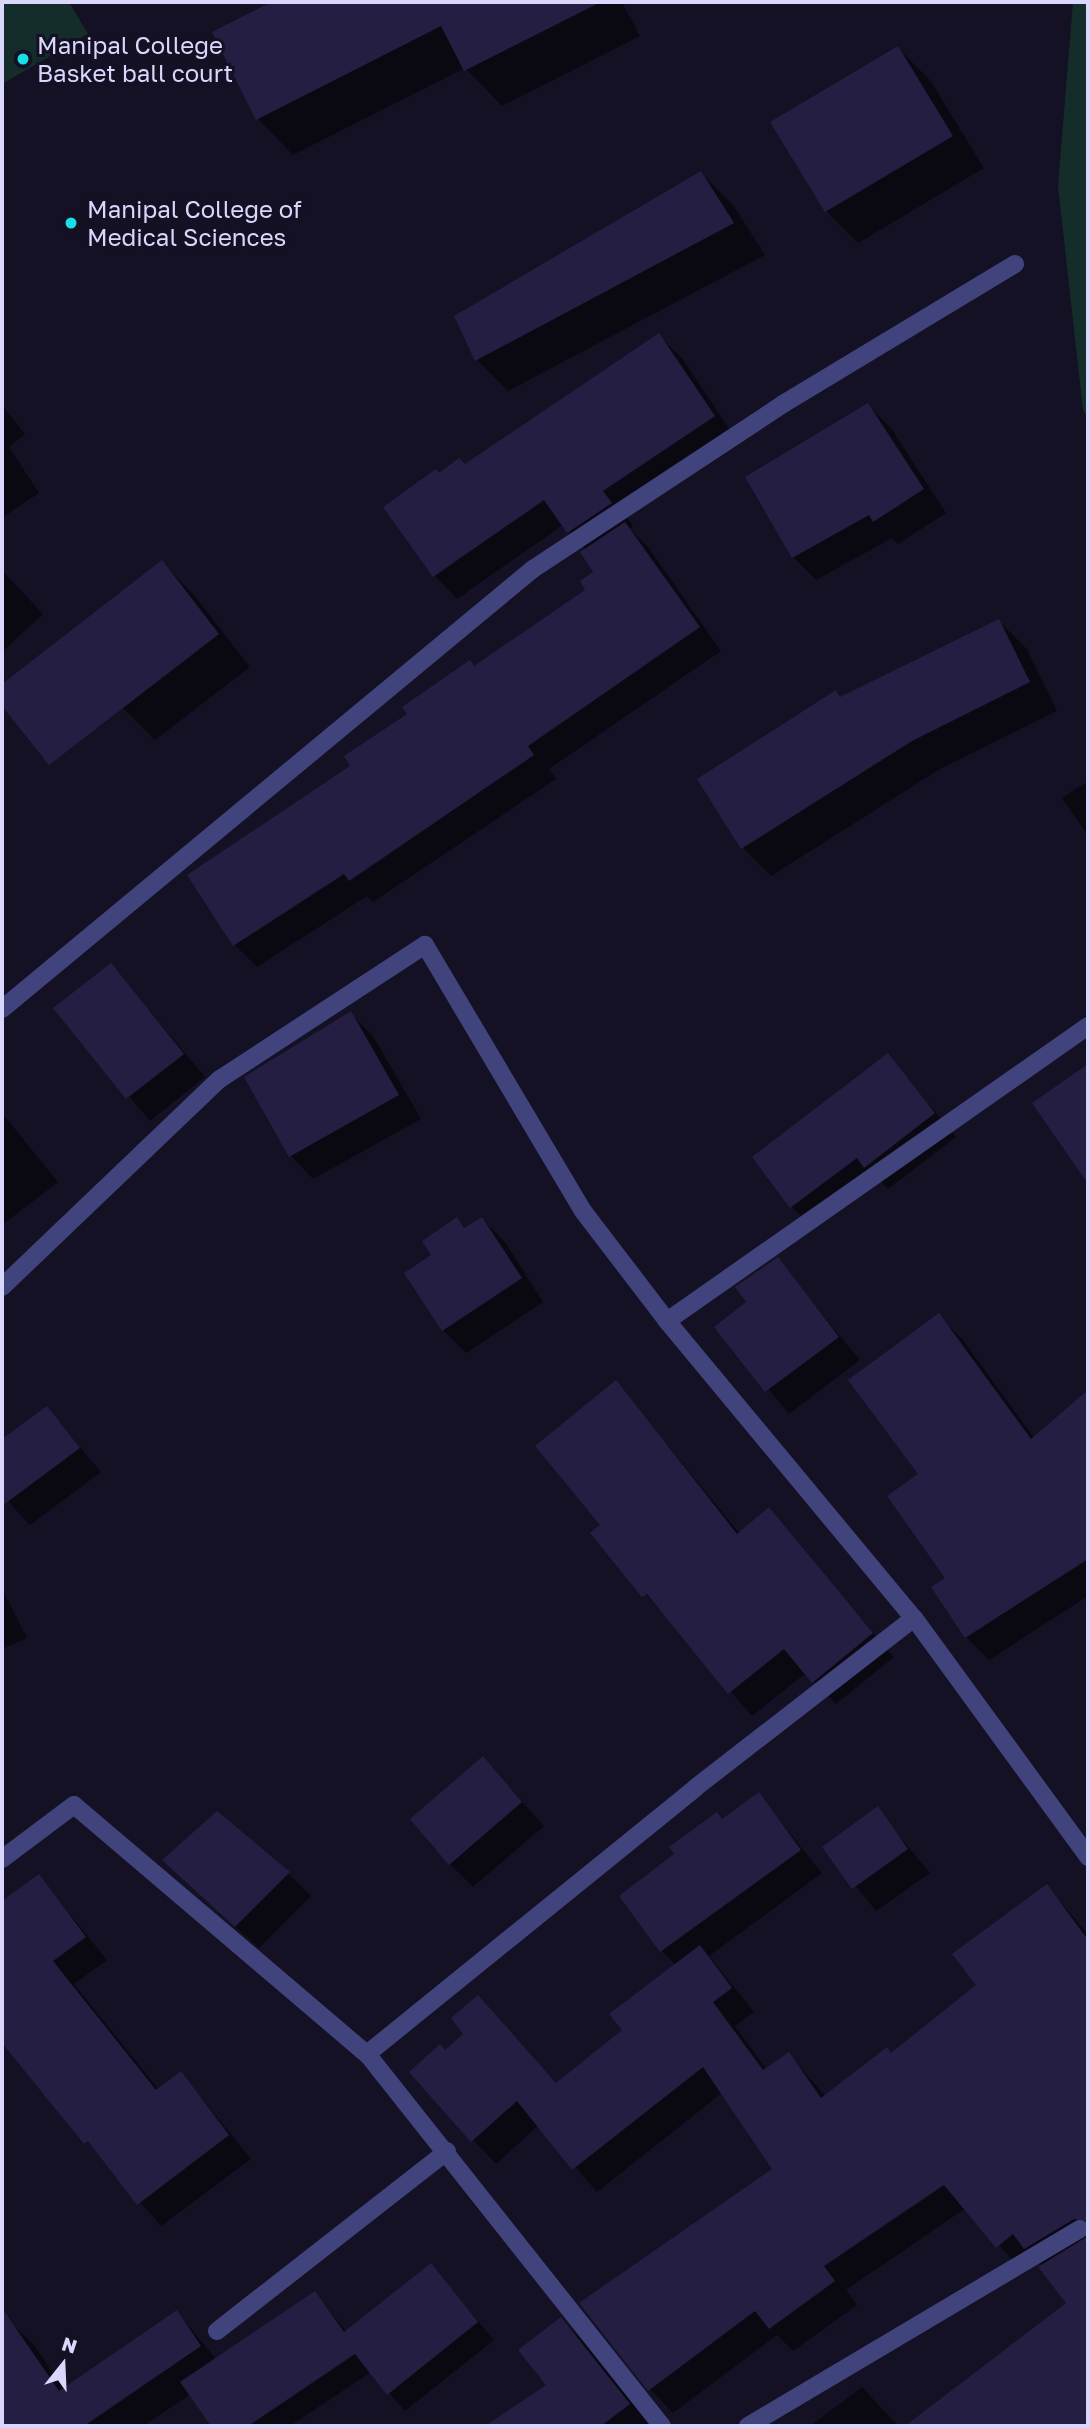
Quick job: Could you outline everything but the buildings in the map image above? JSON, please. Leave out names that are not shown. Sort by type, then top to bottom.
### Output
[{"type":"street","points":[[2,1009],[533,569],[783,404],[1015,264]]},
{"type":"street","points":[[2,1287],[220,1079],[425,945],[583,1211],[667,1321],[914,1618],[1088,1857]]},
{"type":"street","points":[[667,1321],[1088,1026]]},
{"type":"street","points":[[367,2054],[695,1788],[914,1618]]},
{"type":"street","points":[[2,1859],[74,1805],[367,2054],[447,2151],[662,2426]]},
{"type":"street","points":[[217,2331],[447,2151]]},
{"type":"street","points":[[748,2426],[1080,2229]]},
{"type":"green space","name":"Manipal College Basket ball court","points":[[2,2],[69,2],[88,34],[2,84]]},
{"type":"green space","points":[[1073,2],[1088,2],[1088,418],[1083,410],[1058,186]]},
{"type":"place","name":"Manipal College Basket ball court","points":[[23,59]]},
{"type":"place","name":"Manipal College of Medical Sciences","points":[[71,223]]}]
